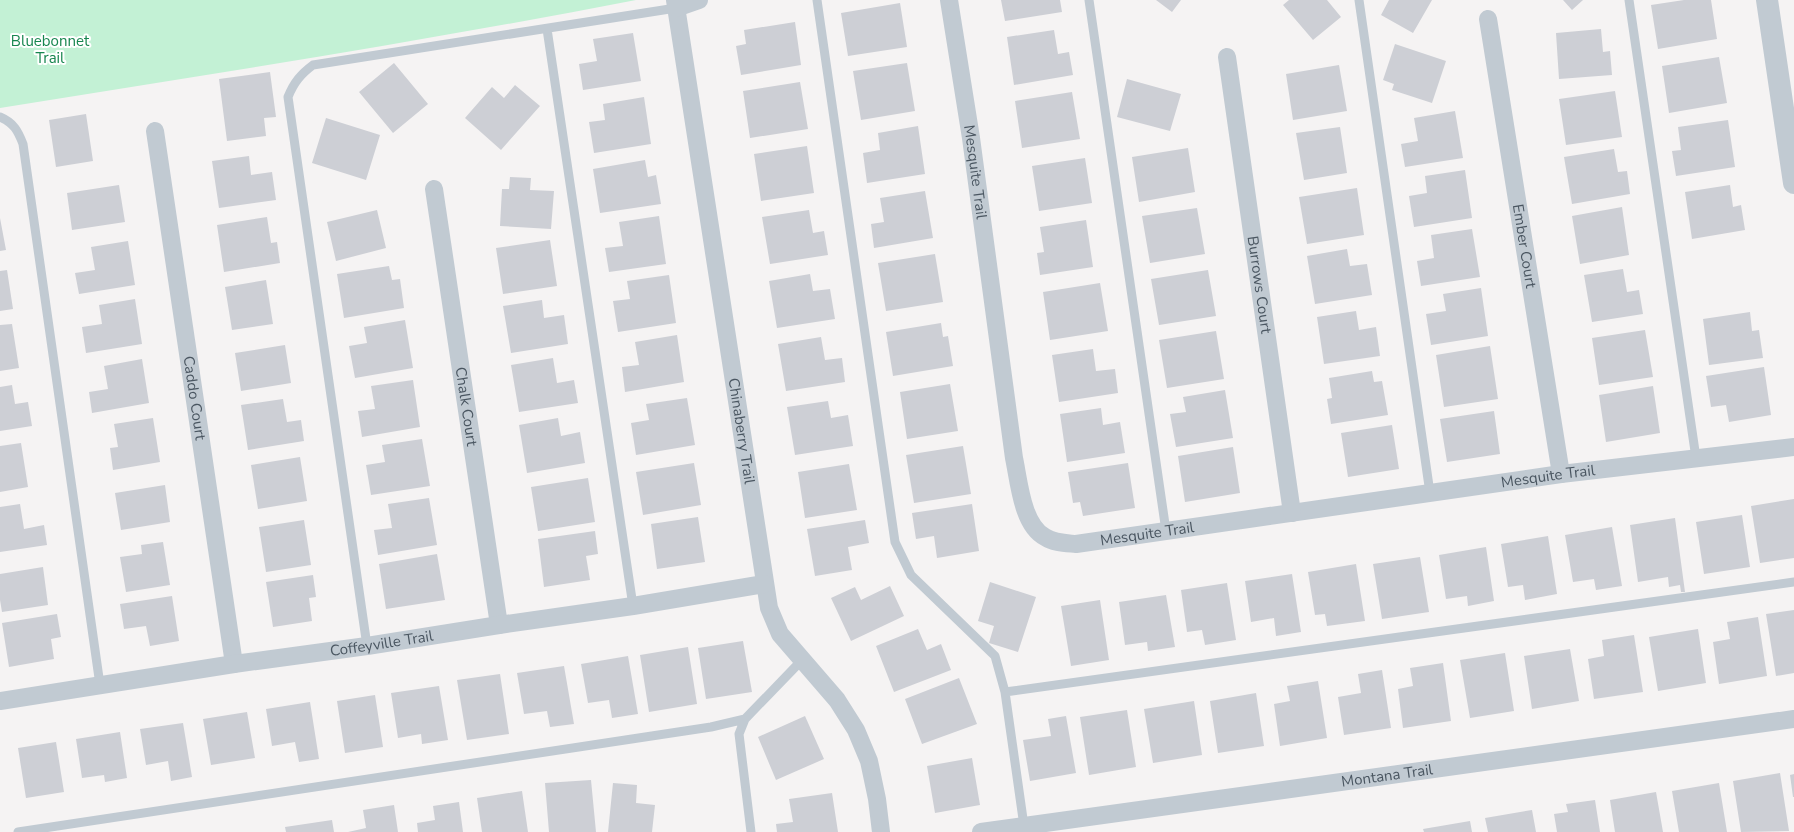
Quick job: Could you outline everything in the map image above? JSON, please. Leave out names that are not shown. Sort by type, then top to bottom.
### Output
[{"type":"street","points":[[675,4],[699,0]]},
{"type":"street","name":"Mesquite Trail","points":[[949,0],[971,138],[1014,458],[1025,509],[1031,524],[1044,537],[1058,542],[1076,544],[1561,474],[1794,448]]},
{"type":"street","points":[[1767,0],[1794,183]]},
{"type":"street","name":"Chinaberry Trail","points":[[675,4],[769,608],[780,634],[837,700],[856,730],[869,761],[877,799],[881,832]]},
{"type":"street","name":"Ember Court","points":[[1488,19],[1561,474]]},
{"type":"street","name":"Burrows Court","points":[[1227,57],[1292,514]]},
{"type":"street","name":"Caddo Court","points":[[155,131],[234,664]]},
{"type":"street","name":"Chalk Court","points":[[434,189],[499,625]]},
{"type":"street","name":"Coffeyville Trail","points":[[0,701],[234,664],[633,606],[764,584]]},
{"type":"street","name":"Montana Trail","points":[[981,832],[1794,719]]},
{"type":"lane","points":[[817,0],[895,542],[911,575],[995,656],[1005,692],[1024,826]]},
{"type":"lane","points":[[1089,0],[1166,531]]},
{"type":"lane","points":[[1358,0],[1430,493]]},
{"type":"lane","points":[[1629,0],[1696,458]]},
{"type":"lane","points":[[368,646],[288,97],[300,75],[313,65],[548,29],[675,4]]},
{"type":"lane","points":[[548,29],[633,606]]},
{"type":"lane","points":[[0,117],[10,121],[18,131],[23,144],[100,685]]},
{"type":"lane","points":[[1005,692],[1794,582]]},
{"type":"lane","points":[[751,832],[739,734],[745,719],[802,660]]},
{"type":"lane","points":[[18,832],[711,727],[745,719]]},
{"type":"green space","name":"Bluebonnet Trail","points":[[0,0],[636,0],[239,70],[0,108]]},
{"type":"building","points":[[1001,0],[1060,0],[1062,12],[1005,21]]},
{"type":"building","points":[[1156,0],[1181,0],[1172,12]]},
{"type":"building","points":[[1289,0],[1327,0],[1341,17],[1313,40],[1283,5]]},
{"type":"building","points":[[1389,0],[1432,0],[1413,33],[1381,15]]},
{"type":"building","points":[[1563,0],[1583,0],[1572,10]]},
{"type":"building","points":[[1684,0],[1711,0],[1717,39],[1658,49],[1651,5]]},
{"type":"building","points":[[900,3],[907,47],[848,56],[841,13]]},
{"type":"building","points":[[795,22],[801,65],[741,75],[736,46],[746,44],[744,30]]},
{"type":"building","points":[[1601,29],[1603,52],[1610,51],[1612,75],[1559,79],[1556,33]]},
{"type":"building","points":[[1054,30],[1058,54],[1069,52],[1073,75],[1014,85],[1007,37]]},
{"type":"building","points":[[633,33],[641,81],[583,90],[579,64],[597,61],[593,39]]},
{"type":"building","points":[[1395,44],[1446,61],[1432,103],[1392,90],[1394,84],[1383,80]]},
{"type":"building","points":[[1719,57],[1727,103],[1669,113],[1662,66]]},
{"type":"building","points":[[394,63],[428,104],[393,133],[359,92]]},
{"type":"building","points":[[907,63],[915,111],[861,120],[853,71]]},
{"type":"building","points":[[1339,65],[1347,111],[1293,120],[1286,74]]},
{"type":"building","points":[[270,72],[276,117],[264,118],[266,136],[227,141],[219,79]]},
{"type":"building","points":[[1127,79],[1181,94],[1170,131],[1117,117]]},
{"type":"building","points":[[800,82],[808,129],[750,138],[743,91]]},
{"type":"building","points":[[515,85],[540,106],[501,150],[465,118],[492,87],[504,98]]},
{"type":"building","points":[[1615,91],[1622,137],[1566,145],[1559,99]]},
{"type":"building","points":[[1072,92],[1080,139],[1022,148],[1015,101]]},
{"type":"building","points":[[644,97],[651,144],[594,153],[589,122],[605,120],[603,104]]},
{"type":"building","points":[[1455,111],[1463,158],[1405,167],[1401,144],[1418,141],[1414,118]]},
{"type":"building","points":[[86,114],[93,161],[56,167],[49,120]]},
{"type":"building","points":[[326,118],[380,135],[366,180],[312,163]]},
{"type":"building","points":[[1728,120],[1735,167],[1676,176],[1672,151],[1681,150],[1678,127]]},
{"type":"building","points":[[918,126],[925,174],[867,183],[863,153],[880,150],[878,133]]},
{"type":"building","points":[[1340,127],[1347,173],[1304,180],[1296,133]]},
{"type":"building","points":[[807,146],[814,193],[761,201],[754,154]]},
{"type":"building","points":[[1188,148],[1195,192],[1139,202],[1132,157]]},
{"type":"building","points":[[1614,149],[1618,172],[1627,171],[1630,194],[1572,204],[1564,157]]},
{"type":"building","points":[[249,156],[251,175],[272,172],[276,200],[219,208],[212,161]]},
{"type":"building","points":[[1085,158],[1092,203],[1039,211],[1032,166]]},
{"type":"building","points":[[645,160],[648,177],[656,175],[661,204],[600,213],[593,169]]},
{"type":"building","points":[[1465,170],[1472,218],[1414,227],[1409,196],[1427,193],[1425,176]]},
{"type":"building","points":[[510,177],[531,178],[530,190],[554,191],[551,229],[500,226],[502,189],[509,189]]},
{"type":"building","points":[[119,185],[125,222],[72,230],[67,193]]},
{"type":"building","points":[[1730,185],[1733,207],[1741,205],[1745,230],[1692,239],[1685,192]]},
{"type":"building","points":[[1357,188],[1364,235],[1307,244],[1299,197]]},
{"type":"building","points":[[925,191],[933,238],[874,248],[871,224],[884,222],[880,198]]},
{"type":"building","points":[[1622,207],[1629,255],[1580,264],[1572,216]]},
{"type":"building","points":[[1197,208],[1205,254],[1150,263],[1142,216]]},
{"type":"building","points":[[377,210],[386,248],[336,261],[327,222]]},
{"type":"building","points":[[809,210],[813,233],[824,231],[828,255],[770,264],[762,217]]},
{"type":"building","points":[[659,216],[666,264],[609,272],[605,248],[623,246],[619,222]]},
{"type":"building","points":[[267,217],[271,243],[277,242],[280,263],[224,272],[217,225]]},
{"type":"building","points":[[0,218],[6,250],[0,251]]},
{"type":"building","points":[[1086,220],[1093,267],[1040,275],[1037,253],[1044,252],[1040,227]]},
{"type":"building","points":[[1472,229],[1480,277],[1421,286],[1417,261],[1434,258],[1431,235]]},
{"type":"building","points":[[550,240],[557,286],[503,294],[496,248]]},
{"type":"building","points":[[128,241],[135,285],[79,294],[75,273],[95,270],[91,247]]},
{"type":"building","points":[[1347,249],[1350,266],[1367,264],[1372,295],[1315,304],[1307,256]]},
{"type":"building","points":[[935,254],[943,302],[886,311],[878,263]]},
{"type":"building","points":[[389,266],[392,280],[400,279],[404,308],[344,318],[337,274]]},
{"type":"building","points":[[1623,269],[1627,292],[1639,290],[1643,314],[1592,322],[1584,275]]},
{"type":"building","points":[[7,270],[13,309],[0,311],[0,271]]},
{"type":"building","points":[[1208,270],[1216,316],[1159,325],[1151,279]]},
{"type":"building","points":[[810,274],[813,291],[830,289],[835,319],[777,328],[769,281]]},
{"type":"building","points":[[669,275],[676,323],[618,332],[613,301],[630,299],[627,281]]},
{"type":"building","points":[[266,280],[273,324],[232,330],[225,287]]},
{"type":"building","points":[[1100,283],[1108,331],[1050,340],[1043,292]]},
{"type":"building","points":[[1481,288],[1488,336],[1431,345],[1426,314],[1446,311],[1443,294]]},
{"type":"building","points":[[135,299],[142,344],[86,353],[82,327],[102,324],[99,305]]},
{"type":"building","points":[[542,300],[544,318],[564,315],[568,344],[511,353],[503,306]]},
{"type":"building","points":[[1356,311],[1359,330],[1376,327],[1380,356],[1324,364],[1317,317]]},
{"type":"building","points":[[1750,312],[1752,331],[1759,330],[1763,358],[1709,365],[1703,319]]},
{"type":"building","points":[[405,320],[413,368],[355,378],[349,346],[367,343],[364,327]]},
{"type":"building","points":[[941,323],[943,337],[948,336],[953,366],[893,376],[886,332]]},
{"type":"building","points":[[12,324],[19,368],[0,371],[0,325]]},
{"type":"building","points":[[1645,330],[1653,377],[1599,385],[1592,338]]},
{"type":"building","points":[[1216,331],[1224,379],[1167,388],[1159,340]]},
{"type":"building","points":[[677,335],[684,382],[625,392],[622,367],[639,365],[635,342]]},
{"type":"building","points":[[821,337],[825,360],[842,358],[845,382],[786,391],[778,344]]},
{"type":"building","points":[[285,345],[291,383],[241,391],[235,353]]},
{"type":"building","points":[[1490,346],[1498,399],[1444,407],[1436,355]]},
{"type":"building","points":[[1093,349],[1096,371],[1115,369],[1118,393],[1059,402],[1052,355]]},
{"type":"building","points":[[553,358],[557,383],[574,380],[578,403],[519,412],[511,365]]},
{"type":"building","points":[[142,359],[149,403],[92,413],[89,392],[108,389],[104,366]]},
{"type":"building","points":[[1764,367],[1771,415],[1729,422],[1726,405],[1711,407],[1706,376]]},
{"type":"building","points":[[1372,371],[1374,382],[1382,381],[1388,415],[1331,424],[1327,399],[1332,398],[1329,378]]},
{"type":"building","points":[[413,380],[420,427],[362,437],[358,411],[375,409],[371,386]]},
{"type":"building","points":[[950,384],[958,431],[907,439],[900,392]]},
{"type":"building","points":[[12,385],[15,404],[28,402],[32,426],[0,431],[0,387]]},
{"type":"building","points":[[1653,386],[1660,433],[1606,442],[1599,395]]},
{"type":"building","points":[[1225,390],[1233,438],[1176,447],[1170,414],[1186,412],[1183,397]]},
{"type":"building","points":[[687,398],[695,445],[636,455],[631,423],[649,420],[646,404]]},
{"type":"building","points":[[283,399],[287,422],[301,420],[304,441],[248,450],[241,405]]},
{"type":"building","points":[[828,401],[831,418],[848,415],[853,446],[795,455],[787,407]]},
{"type":"building","points":[[1101,408],[1103,425],[1120,422],[1125,453],[1067,462],[1060,414]]},
{"type":"building","points":[[1494,411],[1500,454],[1447,462],[1440,419]]},
{"type":"building","points":[[153,418],[160,462],[113,470],[110,448],[118,447],[114,424]]},
{"type":"building","points":[[558,418],[561,436],[580,432],[585,463],[527,473],[519,425]]},
{"type":"building","points":[[1392,425],[1399,469],[1348,477],[1341,433]]},
{"type":"building","points":[[422,439],[430,486],[371,495],[366,465],[385,462],[382,445]]},
{"type":"building","points":[[21,443],[28,487],[0,492],[0,446]]},
{"type":"building","points":[[963,446],[971,494],[914,503],[906,455]]},
{"type":"building","points":[[1233,447],[1240,493],[1185,502],[1178,456]]},
{"type":"building","points":[[300,457],[307,501],[258,509],[251,465]]},
{"type":"building","points":[[694,463],[701,505],[643,515],[636,472]]},
{"type":"building","points":[[1128,463],[1135,508],[1083,516],[1080,502],[1073,503],[1068,472]]},
{"type":"building","points":[[849,464],[857,510],[805,518],[798,472]]},
{"type":"building","points":[[588,478],[595,522],[538,531],[531,487]]},
{"type":"building","points":[[165,485],[170,522],[121,530],[115,493]]},
{"type":"building","points":[[429,498],[437,545],[378,555],[374,530],[392,528],[388,504]]},
{"type":"building","points":[[1794,499],[1794,558],[1760,563],[1751,506]]},
{"type":"building","points":[[20,504],[24,529],[44,525],[47,545],[0,552],[0,507]]},
{"type":"building","points":[[972,504],[979,551],[937,558],[934,536],[916,539],[912,513]]},
{"type":"building","points":[[1742,515],[1750,567],[1704,574],[1696,522]]},
{"type":"building","points":[[698,517],[705,562],[657,569],[651,524]]},
{"type":"building","points":[[1675,518],[1685,592],[1681,592],[1680,585],[1669,587],[1668,577],[1638,582],[1630,525]]},
{"type":"building","points":[[304,520],[311,565],[266,572],[259,527]]},
{"type":"building","points":[[865,520],[869,543],[848,547],[852,570],[815,576],[807,529]]},
{"type":"building","points":[[1612,527],[1622,586],[1596,590],[1594,579],[1573,582],[1565,535]]},
{"type":"building","points":[[595,531],[598,554],[586,556],[590,580],[544,587],[538,539]]},
{"type":"building","points":[[1548,536],[1557,594],[1525,600],[1523,585],[1508,587],[1501,544]]},
{"type":"building","points":[[163,542],[170,585],[126,592],[120,557],[142,554],[141,545]]},
{"type":"building","points":[[1486,547],[1494,601],[1468,606],[1467,596],[1446,599],[1439,555]]},
{"type":"building","points":[[437,554],[445,600],[386,609],[379,564]]},
{"type":"building","points":[[1420,557],[1429,612],[1382,619],[1373,564]]},
{"type":"building","points":[[1356,564],[1365,621],[1327,626],[1325,614],[1315,615],[1308,572]]},
{"type":"building","points":[[43,567],[48,605],[2,612],[0,574]]},
{"type":"building","points":[[1292,574],[1301,632],[1276,636],[1274,618],[1251,622],[1245,581]]},
{"type":"building","points":[[313,575],[316,597],[309,598],[312,621],[273,627],[266,582]]},
{"type":"building","points":[[990,582],[1036,597],[1018,652],[989,643],[994,626],[978,621]]},
{"type":"building","points":[[1227,583],[1236,640],[1205,645],[1202,630],[1187,632],[1181,590]]},
{"type":"building","points":[[890,586],[904,616],[851,641],[831,598],[855,587],[861,600]]},
{"type":"building","points":[[1166,595],[1175,647],[1148,651],[1147,642],[1125,645],[1119,602]]},
{"type":"building","points":[[172,596],[179,641],[150,646],[146,626],[124,629],[120,604]]},
{"type":"building","points":[[1100,600],[1109,660],[1071,666],[1061,606]]},
{"type":"building","points":[[1794,610],[1794,673],[1776,676],[1766,614]]},
{"type":"building","points":[[57,614],[61,637],[51,639],[54,659],[9,667],[2,623]]},
{"type":"building","points":[[1758,617],[1767,676],[1719,684],[1713,642],[1730,639],[1727,622]]},
{"type":"building","points":[[918,629],[927,650],[941,644],[951,670],[894,692],[876,646]]},
{"type":"building","points":[[1698,629],[1706,683],[1658,691],[1649,637]]},
{"type":"building","points":[[1634,635],[1643,692],[1594,699],[1588,659],[1604,656],[1602,640]]},
{"type":"building","points":[[743,641],[752,692],[706,699],[698,648]]},
{"type":"building","points":[[688,647],[697,704],[649,712],[640,655]]},
{"type":"building","points":[[1570,649],[1579,701],[1532,709],[1524,656]]},
{"type":"building","points":[[1505,653],[1514,711],[1470,718],[1460,660]]},
{"type":"building","points":[[628,656],[638,714],[612,718],[609,700],[588,703],[581,664]]},
{"type":"building","points":[[1443,663],[1451,721],[1403,728],[1398,689],[1413,686],[1410,668]]},
{"type":"building","points":[[564,666],[574,724],[550,727],[547,711],[524,714],[517,673]]},
{"type":"building","points":[[1382,670],[1391,728],[1344,735],[1338,697],[1361,693],[1358,674]]},
{"type":"building","points":[[500,674],[509,734],[467,740],[457,680]]},
{"type":"building","points":[[959,678],[977,724],[922,744],[905,699]]},
{"type":"building","points":[[1318,681],[1327,738],[1280,746],[1274,704],[1290,701],[1287,686]]},
{"type":"building","points":[[439,686],[448,740],[422,744],[421,734],[398,738],[391,693]]},
{"type":"building","points":[[1256,693],[1264,746],[1218,753],[1210,701]]},
{"type":"building","points":[[375,695],[383,747],[345,753],[337,701]]},
{"type":"building","points":[[1194,701],[1202,755],[1153,763],[1144,709]]},
{"type":"building","points":[[310,702],[319,759],[299,762],[295,742],[272,746],[266,709]]},
{"type":"building","points":[[1127,710],[1136,767],[1089,775],[1080,717]]},
{"type":"building","points":[[247,712],[255,758],[211,765],[203,719]]},
{"type":"building","points":[[805,716],[824,759],[776,780],[758,737]]},
{"type":"building","points":[[1066,716],[1076,773],[1030,781],[1023,740],[1051,736],[1048,719]]},
{"type":"building","points":[[183,723],[192,777],[171,781],[168,761],[146,765],[140,729]]},
{"type":"building","points":[[120,732],[127,778],[105,782],[104,775],[82,778],[76,739]]},
{"type":"building","points":[[56,742],[64,792],[26,798],[18,748]]},
{"type":"building","points":[[972,758],[980,805],[935,813],[927,766]]},
{"type":"building","points":[[1780,773],[1789,831],[1741,832],[1733,781]]},
{"type":"building","points":[[1794,774],[1794,797],[1793,797],[1790,775]]},
{"type":"building","points":[[591,780],[596,832],[549,832],[545,783]]},
{"type":"building","points":[[613,783],[637,785],[636,803],[655,805],[652,832],[608,832]]},
{"type":"building","points":[[1719,783],[1727,832],[1679,832],[1672,791]]},
{"type":"building","points":[[522,791],[528,832],[482,832],[477,798]]},
{"type":"building","points":[[1656,792],[1663,832],[1615,832],[1610,800]]},
{"type":"building","points":[[832,793],[838,832],[777,832],[776,824],[793,822],[789,799]]},
{"type":"building","points":[[1595,800],[1600,832],[1557,832],[1554,814],[1568,812],[1566,804]]},
{"type":"building","points":[[459,802],[463,832],[418,832],[417,823],[435,820],[433,806]]},
{"type":"building","points":[[394,805],[398,832],[348,832],[366,828],[363,810]]},
{"type":"building","points":[[1532,810],[1536,832],[1488,832],[1485,818]]},
{"type":"building","points":[[332,820],[334,832],[286,832],[285,827]]},
{"type":"building","points":[[1470,821],[1472,832],[1424,832],[1423,829]]}]
